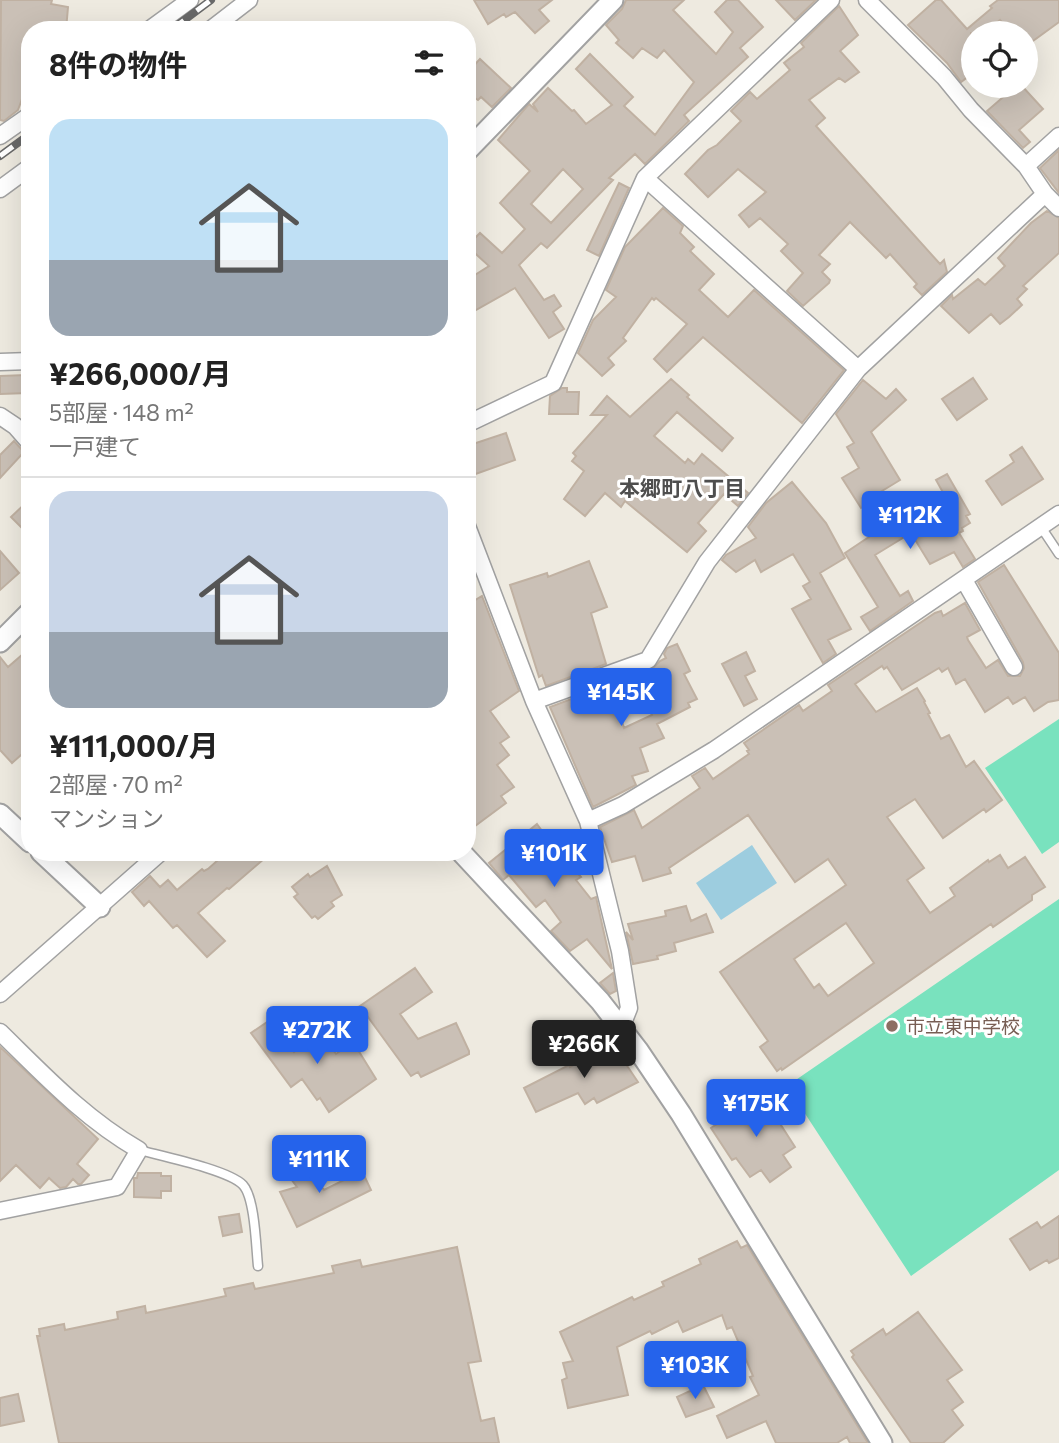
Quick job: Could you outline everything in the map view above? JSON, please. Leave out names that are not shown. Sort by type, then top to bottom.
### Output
[{"type":"street","points":[[161,21],[190,0]]},
{"type":"street","points":[[222,21],[249,0]]},
{"type":"street","points":[[476,142],[612,0]]},
{"type":"street","points":[[476,420],[554,383],[645,178],[831,0]]},
{"type":"street","points":[[867,0],[944,77],[971,110],[1026,166],[1045,194],[1059,208]]},
{"type":"street","points":[[0,136],[21,121]]},
{"type":"street","points":[[1026,166],[1059,136]]},
{"type":"street","points":[[0,189],[21,174]]},
{"type":"street","points":[[645,178],[858,369]]},
{"type":"street","points":[[534,701],[648,660],[707,562],[858,369],[1045,194]]},
{"type":"street","points":[[0,362],[21,361]]},
{"type":"street","points":[[0,416],[21,433]]},
{"type":"street","points":[[588,821],[623,805],[714,750],[1059,514]]},
{"type":"street","points":[[476,550],[534,701],[588,821],[621,951],[628,1008],[621,1028]]},
{"type":"street","points":[[964,580],[1014,667]]},
{"type":"street","points":[[0,642],[21,621]]},
{"type":"street","points":[[0,814],[21,834]]},
{"type":"street","points":[[51,861],[100,907]]},
{"type":"street","points":[[0,994],[151,861]]},
{"type":"street","points":[[469,861],[600,1001],[621,1028],[681,1114],[882,1443]]},
{"type":"street","points":[[0,1032],[77,1108],[139,1150],[117,1187],[0,1211]]},
{"type":"lane","points":[[1041,527],[1059,554]]},
{"type":"lane","points":[[139,1150],[212,1169],[243,1185],[249,1200],[258,1266]]},
{"type":"green space","points":[[1059,719],[1059,842],[1042,854],[985,768]]},
{"type":"green space","points":[[1059,899],[1059,1170],[911,1276],[787,1086]]},
{"type":"water","points":[[752,845],[777,883],[721,920],[696,883]]},
{"type":"building","points":[[1,0],[52,0],[51,4],[68,7],[67,21],[21,21],[21,102],[18,110],[4,121],[0,120]]},
{"type":"building","points":[[474,0],[552,0],[539,10],[549,21],[535,33],[515,12],[506,17],[504,14],[488,24]]},
{"type":"building","points":[[626,0],[684,0],[673,10],[716,54],[733,32],[715,12],[727,0],[738,0],[763,27],[740,48],[748,57],[684,115],[689,121],[645,164],[635,154],[609,178],[613,180],[547,248],[541,243],[519,265],[544,300],[554,295],[561,306],[553,312],[564,329],[549,338],[515,288],[476,310],[476,274],[489,266],[476,254],[476,237],[480,233],[502,253],[525,229],[500,203],[530,171],[498,140],[529,104],[538,112],[533,104],[548,88],[586,124],[612,105],[576,69],[590,54],[633,97],[624,106],[655,135],[694,82],[664,50],[657,58],[642,48],[633,58],[616,43],[619,40],[606,25],[622,9]],"holes":[[[563,169],[583,189],[551,223],[531,204]]]},
{"type":"building","points":[[776,0],[816,0],[795,20]]},
{"type":"building","points":[[936,0],[941,0],[961,22],[961,82],[947,63],[908,25]]},
{"type":"building","points":[[998,0],[1059,0],[1059,22],[1038,37],[1038,21],[977,21]]},
{"type":"building","points":[[839,6],[858,35],[840,51],[859,72],[845,82],[839,78],[809,100],[825,118],[816,126],[940,264],[944,260],[947,272],[922,295],[914,287],[917,284],[890,254],[886,258],[850,222],[819,255],[830,264],[822,272],[830,280],[829,283],[803,306],[787,291],[803,273],[781,251],[788,244],[760,218],[749,227],[739,215],[766,192],[738,169],[708,197],[685,174],[741,121],[731,111],[750,92],[757,99],[790,70],[784,63],[804,47],[801,43]]},
{"type":"building","points":[[480,59],[511,88],[492,107],[481,97],[476,99],[476,63]]},
{"type":"building","points":[[1002,98],[1033,98],[1043,109],[1019,130],[1030,142],[1023,148],[987,111]]},
{"type":"building","points":[[1059,150],[1059,193],[1040,168]]},
{"type":"building","points":[[619,183],[629,188],[599,256],[587,250]]},
{"type":"building","points":[[663,208],[683,226],[680,233],[694,247],[690,251],[714,274],[699,290],[728,317],[754,290],[844,370],[802,423],[703,337],[667,372],[654,359],[687,324],[656,298],[652,298],[623,338],[626,341],[608,358],[614,365],[602,376],[578,353],[593,320],[616,297],[606,290],[625,247]]},
{"type":"building","points":[[1047,211],[1059,218],[1059,253],[1023,286],[1027,289],[1017,299],[1022,305],[1009,317],[1000,324],[991,314],[969,333],[941,306],[952,295],[953,299],[978,279],[985,285],[1005,266],[998,258],[1031,223]]},
{"type":"building","points":[[21,375],[21,393],[0,394],[0,376]]},
{"type":"building","points":[[973,378],[987,399],[957,420],[942,399]]},
{"type":"building","points":[[671,379],[733,438],[722,451],[677,412],[654,436],[685,463],[688,459],[694,464],[702,454],[748,493],[738,506],[724,494],[698,523],[706,531],[687,552],[625,501],[621,507],[605,493],[585,516],[564,499],[584,471],[572,461],[576,456],[573,453],[607,415],[591,415],[607,396],[630,417]]},
{"type":"building","points":[[863,380],[886,399],[896,389],[906,400],[871,432],[900,480],[861,508],[842,478],[859,468],[847,447],[854,443],[836,414]]},
{"type":"building","points":[[562,388],[567,388],[567,392],[579,392],[578,414],[549,414],[550,396]]},
{"type":"building","points":[[506,433],[515,460],[476,474],[476,443]]},
{"type":"building","points":[[14,441],[21,449],[21,455],[0,478],[0,455]]},
{"type":"building","points":[[1022,447],[1043,479],[1002,505],[986,481],[1014,462],[1010,455]]},
{"type":"building","points":[[947,474],[970,514],[966,516],[970,523],[959,533],[975,559],[963,567],[954,552],[930,564],[911,533],[875,555],[900,596],[908,591],[913,601],[870,631],[861,617],[878,607],[845,553],[908,511],[917,525],[950,505],[936,480]]},
{"type":"building","points":[[792,482],[826,523],[845,558],[820,573],[851,629],[828,640],[836,654],[823,663],[792,609],[811,599],[803,586],[810,582],[793,554],[761,572],[755,560],[736,572],[722,560],[756,538],[748,527],[766,503]]},
{"type":"building","points":[[21,508],[21,527],[11,517]]},
{"type":"building","points":[[0,551],[19,573],[0,590]]},
{"type":"building","points":[[589,561],[607,607],[591,613],[606,664],[546,686],[542,675],[539,677],[510,585],[547,573],[548,577]]},
{"type":"building","points":[[1004,565],[1059,653],[1059,700],[1048,702],[1034,711],[1025,697],[1013,704],[1008,697],[985,712],[965,679],[956,684],[948,668],[942,672],[939,668],[902,690],[887,667],[884,669],[882,666],[855,684],[876,712],[917,688],[941,739],[949,735],[966,767],[974,761],[1002,800],[986,812],[984,809],[943,838],[915,799],[887,817],[924,868],[907,880],[930,913],[955,896],[950,888],[988,860],[989,862],[1000,855],[1008,868],[1025,857],[1045,887],[1032,895],[1032,900],[993,927],[991,924],[777,1071],[760,1047],[768,1041],[720,972],[846,885],[828,859],[795,882],[748,815],[669,868],[671,873],[643,881],[635,856],[612,862],[600,827],[634,810],[642,828],[700,788],[692,776],[705,768],[713,779],[749,754],[744,743],[799,705],[803,711],[832,691],[828,685],[935,613],[941,611],[943,616],[965,603],[980,630],[967,637],[986,668],[998,660],[1008,676],[1020,676],[1024,668],[1023,662],[978,582]],"holes":[[[846,923],[874,963],[828,996],[819,984],[814,988],[794,959]]]},
{"type":"building","points":[[482,596],[519,691],[490,711],[509,737],[500,743],[509,755],[497,765],[514,787],[501,796],[506,803],[476,825],[476,600]]},
{"type":"building","points":[[677,644],[690,671],[684,674],[697,699],[688,703],[690,707],[657,724],[664,738],[640,748],[648,771],[632,776],[636,785],[593,807],[550,707],[611,684],[624,728],[652,715],[640,688],[644,686],[638,675],[652,669],[666,658],[664,654],[667,648]]},
{"type":"building","points":[[746,652],[755,671],[745,676],[757,699],[744,706],[722,664]]},
{"type":"building","points":[[21,656],[21,755],[12,763],[0,750],[0,657],[8,667]]},
{"type":"building","points":[[537,824],[567,865],[569,863],[581,877],[576,880],[591,899],[596,897],[612,969],[587,939],[570,951],[551,931],[561,922],[545,900],[536,907],[509,875],[503,880],[489,863]]},
{"type":"building","points":[[217,861],[262,861],[198,913],[225,941],[207,957],[177,925],[173,928],[149,901],[144,906],[132,892],[150,876],[160,887],[168,880],[177,890],[202,869],[208,869]]},
{"type":"building","points":[[327,866],[342,895],[331,902],[334,906],[318,919],[315,916],[312,918],[294,897],[298,894],[292,887],[308,874],[310,877]]},
{"type":"building","points":[[686,906],[691,921],[706,914],[713,932],[674,943],[676,951],[657,956],[658,959],[633,964],[626,932],[633,940],[628,924],[666,916],[665,911]]},
{"type":"building","points":[[415,968],[432,992],[400,1014],[418,1039],[456,1023],[469,1051],[469,1054],[421,1077],[418,1072],[411,1076],[360,1006]]},
{"type":"building","points":[[613,973],[616,991],[610,994],[600,983]]},
{"type":"building","points":[[358,1007],[366,1018],[355,1026],[347,1015]]},
{"type":"building","points":[[270,1020],[294,1052],[319,1032],[336,1054],[353,1042],[376,1079],[329,1112],[302,1079],[291,1087],[251,1033]]},
{"type":"building","points":[[611,1042],[638,1082],[597,1103],[594,1098],[585,1104],[578,1093],[536,1112],[524,1088],[569,1065],[570,1067]]},
{"type":"building","points":[[0,1047],[98,1139],[77,1164],[89,1175],[81,1184],[73,1179],[66,1187],[60,1188],[49,1178],[40,1188],[16,1165],[0,1181]]},
{"type":"building","points":[[761,1094],[795,1147],[783,1155],[791,1167],[770,1182],[761,1170],[750,1177],[736,1158],[732,1160],[711,1128]]},
{"type":"building","points":[[303,1164],[324,1190],[363,1173],[371,1190],[297,1227],[280,1192],[297,1187],[288,1175]]},
{"type":"building","points":[[138,1173],[171,1176],[171,1191],[161,1191],[161,1198],[134,1197],[134,1178],[137,1178]]},
{"type":"building","points":[[239,1214],[242,1232],[223,1236],[219,1217]]},
{"type":"building","points":[[1059,1216],[1059,1258],[1049,1263],[1047,1260],[1030,1270],[1010,1239],[1037,1222],[1041,1228]]},
{"type":"building","points":[[737,1241],[741,1248],[747,1245],[868,1443],[850,1443],[847,1437],[837,1443],[776,1443],[766,1421],[727,1438],[717,1416],[759,1395],[732,1327],[727,1329],[722,1315],[683,1332],[678,1321],[617,1347],[628,1395],[568,1408],[562,1380],[567,1378],[563,1363],[573,1361],[560,1332],[632,1297],[634,1300],[664,1286],[662,1282],[701,1264],[699,1259]]},
{"type":"building","points":[[457,1247],[481,1361],[468,1363],[481,1421],[494,1418],[499,1443],[59,1443],[37,1336],[40,1336],[39,1329],[64,1324],[65,1330],[118,1319],[117,1312],[145,1306],[146,1313],[226,1296],[224,1289],[253,1283],[255,1289],[334,1273],[332,1266],[360,1260],[362,1267]]},
{"type":"building","points":[[918,1312],[962,1370],[947,1380],[963,1402],[952,1410],[963,1425],[943,1443],[911,1443],[852,1357],[854,1355],[851,1351],[883,1329],[886,1335]]},
{"type":"building","points":[[703,1385],[714,1407],[686,1417],[677,1397]]},
{"type":"building","points":[[18,1394],[24,1421],[0,1426],[0,1398]]},
{"type":"railway","points":[[183,21],[211,0]]},
{"type":"railway","points":[[0,156],[21,141]]},
{"type":"place","name":"市立東中学校","points":[[892,1026]]},
{"type":"district","name":"本郷町八丁目","points":[[682,489]]}]
